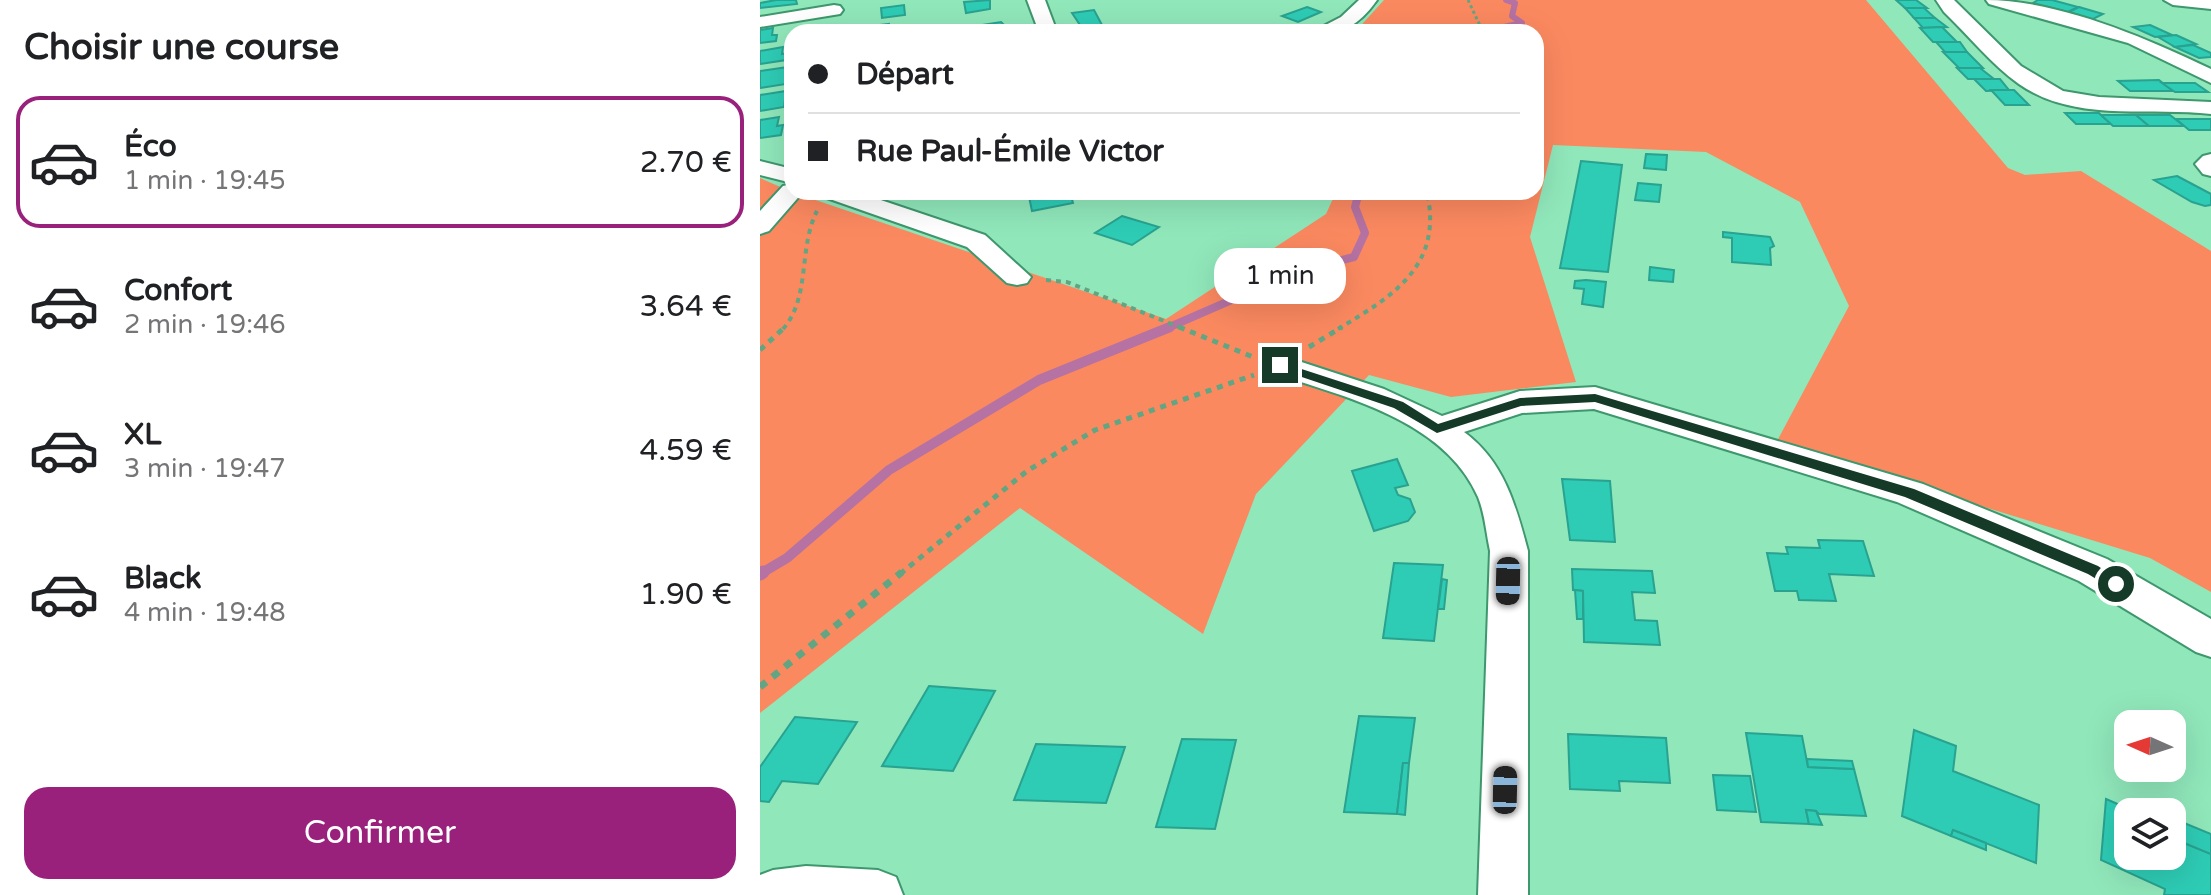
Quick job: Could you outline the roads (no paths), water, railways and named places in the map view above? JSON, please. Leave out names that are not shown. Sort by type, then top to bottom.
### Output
[{"type":"street","points":[[1036,0],[1045,24]]},
{"type":"street","points":[[1341,24],[1361,12],[1368,0]]},
{"type":"street","points":[[1945,0],[2033,85],[2051,94],[2101,102],[2211,108]]},
{"type":"street","points":[[1995,0],[2135,39],[2211,77]]},
{"type":"street","points":[[2173,0],[2211,4]]},
{"type":"street","points":[[760,22],[854,1]]},
{"type":"street","points":[[2211,161],[2207,164],[2211,169]]},
{"type":"street","points":[[760,168],[784,176]]},
{"type":"street","points":[[760,188],[784,180]]},
{"type":"street","points":[[760,226],[784,200]]},
{"type":"street","points":[[855,200],[976,241],[1017,277]]},
{"type":"street","points":[[1280,365],[1398,405],[1461,444],[1495,496],[1509,551],[1503,895]]},
{"type":"street","points":[[1437,429],[1520,402],[1595,398],[1910,493],[2093,570],[2211,640]]},
{"type":"street","points":[[773,895],[806,891],[878,895]]},
{"type":"waterway","points":[[1506,0],[1515,3],[1512,16],[1522,23],[1518,24]]},
{"type":"waterway","points":[[1165,329],[1298,271],[1354,257],[1365,233],[1355,207],[1357,200]]},
{"type":"waterway","points":[[763,572],[760,574],[787,558],[889,470],[1039,380],[1170,327]]}]
